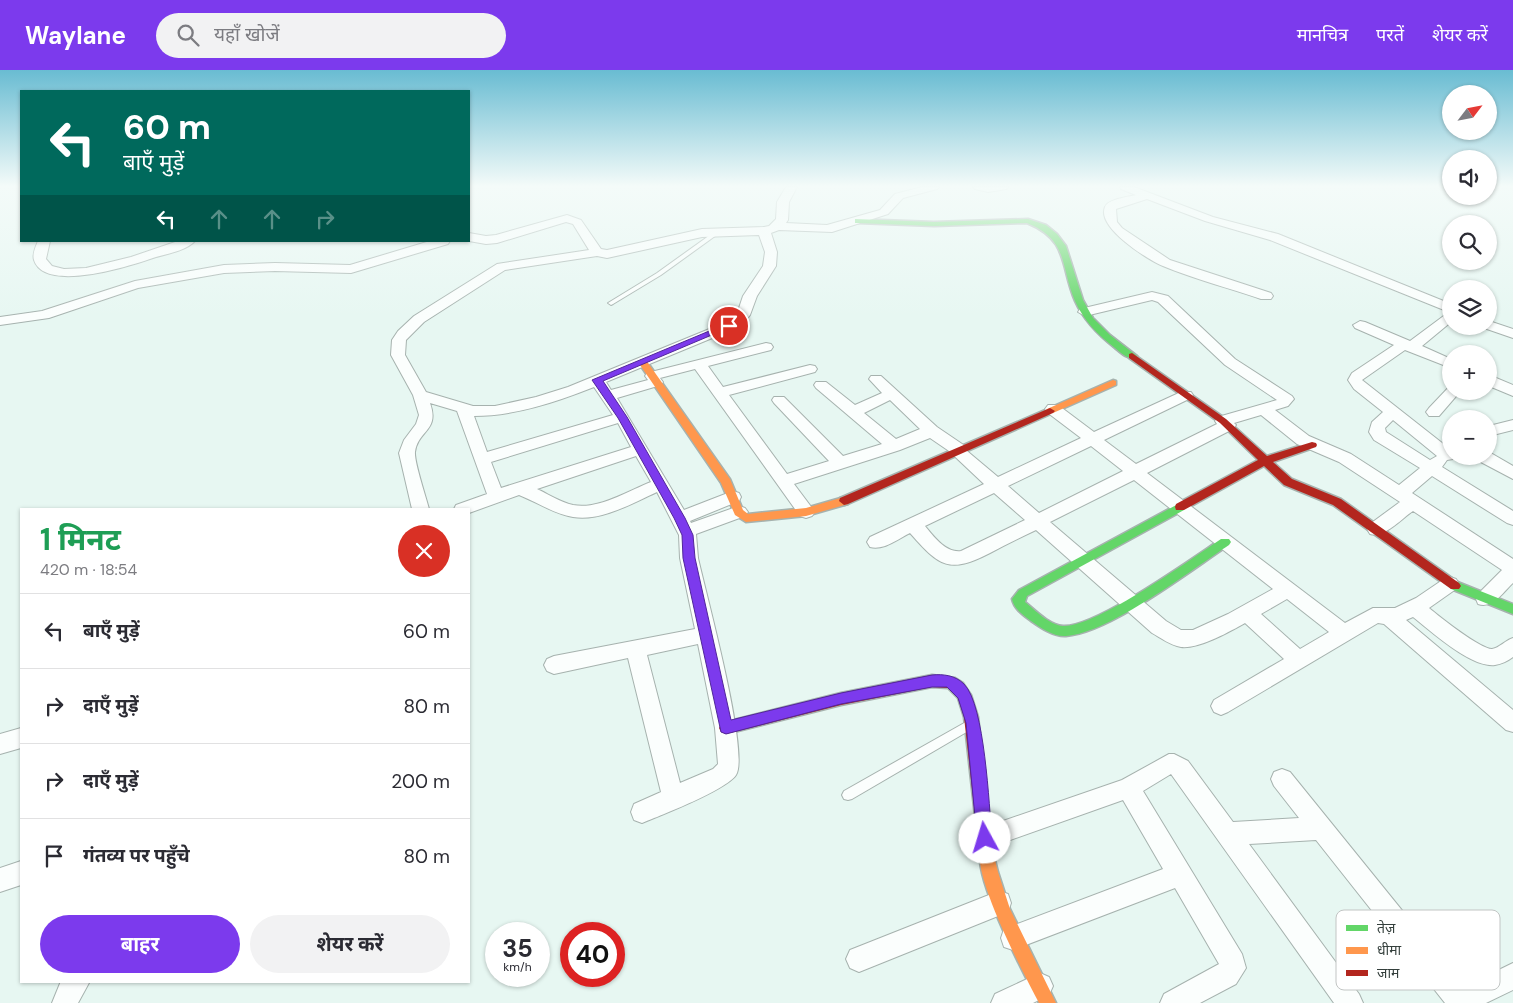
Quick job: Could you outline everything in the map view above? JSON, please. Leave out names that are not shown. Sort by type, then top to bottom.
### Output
[{"type":"street","points":[[470,237],[486,240],[523,231]]},
{"type":"street","points":[[583,231],[597,252]]},
{"type":"street","points":[[421,508],[407,453],[412,440],[426,420],[425,405],[398,355],[397,346],[405,331],[419,319],[501,267],[597,252],[615,253],[662,241],[731,231]]},
{"type":"street","points":[[420,395],[473,411],[495,411],[539,401],[719,331],[741,319],[746,312],[749,297],[766,274],[772,258],[770,231]]},
{"type":"street","points":[[1051,231],[1060,241],[1065,253],[1073,287],[1085,312],[1097,328],[1121,348],[1226,423],[1293,485],[1330,498],[1376,528],[1450,584],[1513,609]]},
{"type":"street","points":[[1118,231],[1166,263],[1266,296]]},
{"type":"street","points":[[1251,231],[1274,237],[1442,305]]},
{"type":"street","points":[[44,242],[40,260],[45,267],[65,273],[112,266],[159,253],[186,242]]},
{"type":"street","points":[[0,321],[44,315],[134,285],[224,269],[275,267],[351,269],[441,242]]},
{"type":"street","points":[[913,525],[942,554],[958,560],[1135,474],[1226,423],[1262,408],[1283,403],[1287,399],[1230,362],[1163,299],[1152,296],[1085,312]]},
{"type":"street","points":[[1442,322],[1408,346],[1357,376],[1355,380],[1359,386],[1392,412],[1442,448]]},
{"type":"street","points":[[1360,325],[1442,360]]},
{"type":"street","points":[[1497,328],[1513,334]]},
{"type":"street","points":[[608,396],[698,363],[766,347]]},
{"type":"street","points":[[643,362],[726,482],[736,505],[746,518],[751,519],[806,512],[840,502],[1113,383]]},
{"type":"street","points":[[698,363],[806,512]]},
{"type":"street","points":[[720,393],[810,369]]},
{"type":"street","points":[[876,379],[931,431],[958,451],[996,486],[1169,634],[1185,639],[1205,634],[1287,590]]},
{"type":"street","points":[[597,380],[622,417],[685,528],[689,558],[726,728],[730,759],[727,772],[714,780],[642,812]]},
{"type":"street","points":[[1497,384],[1513,391]]},
{"type":"street","points":[[821,385],[894,446]]},
{"type":"street","points":[[853,412],[891,394]]},
{"type":"street","points":[[876,542],[1186,395]]},
{"type":"street","points":[[779,400],[840,463]]},
{"type":"street","points":[[1434,412],[1445,400]]},
{"type":"street","points":[[463,408],[496,496]]},
{"type":"street","points":[[1262,408],[1295,435],[1312,445],[1345,458],[1513,569],[1485,599]]},
{"type":"street","points":[[1053,409],[1344,633]]},
{"type":"street","points":[[1392,412],[1377,426],[1377,432],[1513,519]]},
{"type":"street","points":[[482,459],[622,417]]},
{"type":"street","points":[[1497,429],[1513,425]]},
{"type":"street","points":[[784,481],[894,446],[931,431]]},
{"type":"street","points":[[1225,542],[1094,625],[1066,631],[1045,626],[1019,604],[1018,599],[1023,593],[1179,507],[1266,460],[1312,445]]},
{"type":"street","points":[[465,508],[640,449]]},
{"type":"street","points":[[1376,528],[1407,498],[1431,468],[1442,459]]},
{"type":"street","points":[[1497,464],[1513,473]]},
{"type":"street","points":[[520,488],[563,507],[582,512],[600,508],[661,484]]},
{"type":"street","points":[[685,528],[736,505]]},
{"type":"street","points":[[1390,618],[1414,607],[1450,584]]},
{"type":"street","points":[[1414,607],[1470,648],[1488,657],[1496,657],[1513,646]]},
{"type":"street","points":[[1245,612],[1298,660]]},
{"type":"street","points":[[1221,706],[1372,616],[1381,615],[1390,618],[1470,684],[1509,720]]},
{"type":"street","points":[[554,666],[705,635]]},
{"type":"street","points":[[636,649],[673,798]]},
{"type":"street","points":[[726,728],[841,698],[943,680],[960,688],[973,723],[985,838],[992,883],[1012,938],[1044,994],[1004,1003]]},
{"type":"street","points":[[0,744],[20,738]]},
{"type":"street","points":[[985,838],[1128,788],[1169,764],[1174,764],[1180,768],[1336,984]]},
{"type":"street","points":[[1282,779],[1386,910]]},
{"type":"street","points":[[1128,788],[1233,963],[1233,968],[1227,975],[1201,997],[1173,1003]]},
{"type":"street","points":[[1227,834],[1321,828]]},
{"type":"street","points":[[0,880],[20,873]]},
{"type":"street","points":[[1012,938],[1180,874]]},
{"type":"street","points":[[859,959],[999,903]]},
{"type":"street","points":[[1500,983],[1513,976]]},
{"type":"street","points":[[65,1003],[71,988],[75,983]]},
{"type":"street","points":[[1341,990],[1350,1003]]},
{"type":"street","points":[[1450,990],[1460,1003],[1486,990]]},
{"type":"lane","points":[[611,303],[659,274],[719,231]]},
{"type":"lane","points":[[848,795],[973,723]]},
{"type":"traffic: fast","points":[[1047,231],[1062,246],[1079,300],[1090,320],[1107,337],[1132,356]]},
{"type":"traffic: fast","points":[[1180,507],[1023,593],[1018,599],[1019,604],[1040,621],[1051,627],[1064,631],[1078,629],[1098,621],[1144,595],[1225,542]]},
{"type":"traffic: fast","points":[[1455,586],[1513,609]]},
{"type":"traffic: slow","points":[[643,362],[726,482],[739,512],[746,518],[806,512],[844,501]]},
{"type":"traffic: slow","points":[[1050,411],[1113,383]]},
{"type":"traffic: slow","points":[[986,852],[990,872],[1003,911],[1048,1003]]},
{"type":"traffic: jam","points":[[1132,356],[1223,421],[1288,482],[1337,502],[1455,586]]},
{"type":"traffic: jam","points":[[844,501],[1050,411]]},
{"type":"traffic: jam","points":[[1180,507],[1266,460],[1312,445]]},
{"type":"traffic: jam","points":[[726,728],[841,699],[932,681],[950,682],[958,687],[964,695],[971,717],[986,852]]},
{"type":"route","points":[[729,326],[597,380],[622,417],[688,535],[689,558],[726,728],[841,698],[932,681],[943,680],[951,682],[960,688],[973,723],[985,838]]}]
